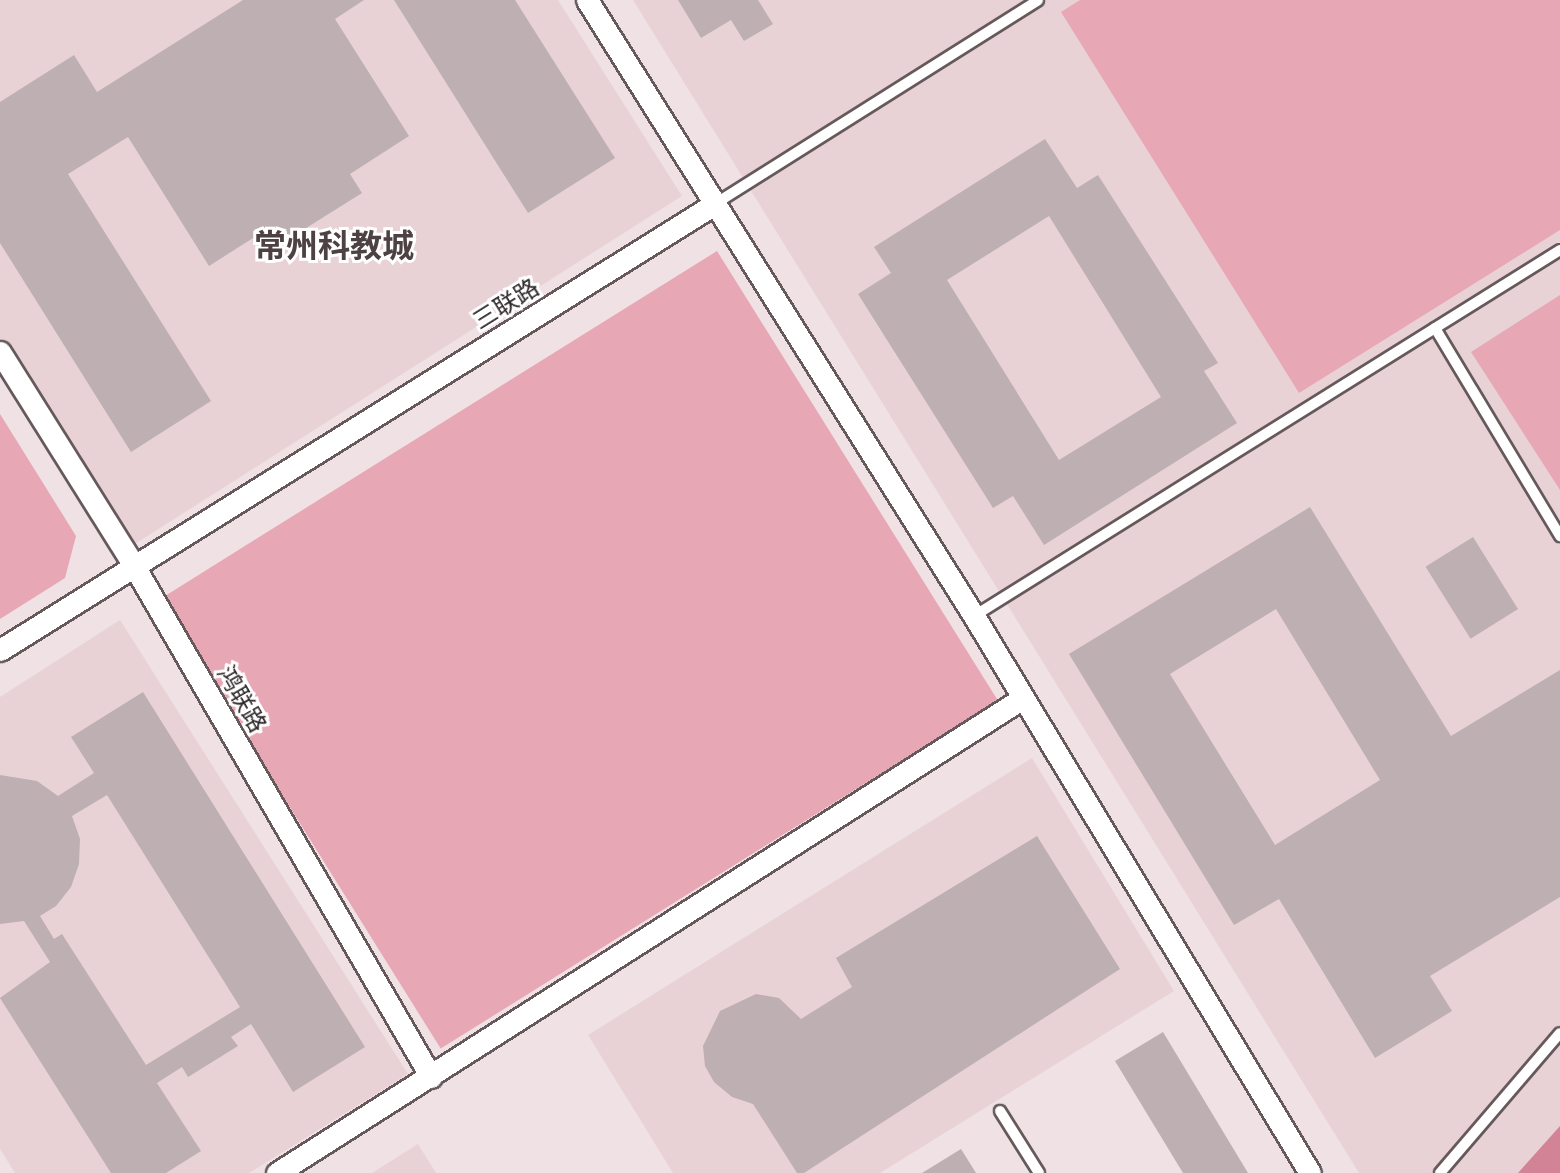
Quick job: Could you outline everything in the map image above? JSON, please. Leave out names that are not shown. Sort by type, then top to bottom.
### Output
[{"type":"street","points":[[587,0],[713,205],[974,616],[1310,1173]]},
{"type":"street","name":"三联路","points":[[0,650],[713,205]]},
{"type":"street","name":"鸿联路","points":[[0,352],[134,566],[431,1077]]},
{"type":"street","points":[[276,1173],[431,1077],[1023,698]]},
{"type":"lane","name":"三联路","points":[[713,205],[1038,0]]},
{"type":"lane","points":[[974,616],[1560,250]]},
{"type":"lane","points":[[1435,328],[1560,536]]},
{"type":"lane","points":[[1440,1173],[1560,1033]]},
{"type":"lane","points":[[1000,1111],[1039,1173]]},
{"type":"shaded area","points":[[0,0],[558,0],[682,196],[127,549],[0,344]]},
{"type":"shaded area","points":[[633,0],[1560,0],[1560,1128],[1519,1173],[1359,1173]]},
{"type":"shaded area","points":[[1080,0],[1560,0],[1560,230],[1299,393],[1061,12]]},
{"type":"shaded area","points":[[717,251],[998,700],[441,1049],[160,599]]},
{"type":"shaded area","points":[[1560,295],[1560,490],[1471,352]]},
{"type":"shaded area","points":[[0,414],[76,536],[65,578],[0,619]]},
{"type":"shaded area","points":[[120,620],[408,1074],[249,1173],[15,1173],[0,1149],[0,697]]},
{"type":"shaded area","points":[[1032,758],[1174,991],[880,1173],[673,1173],[588,1035]]},
{"type":"shaded area","points":[[1560,1126],[1560,1173],[1518,1173]]},
{"type":"shaded area","points":[[418,1144],[436,1173],[372,1173]]},
{"type":"building","points":[[243,0],[364,0],[335,19],[409,136],[350,174],[362,193],[263,255],[253,238],[209,266],[128,137],[68,174],[211,401],[131,452],[0,243],[0,102],[74,55],[97,92]]},
{"type":"building","points":[[394,0],[515,0],[615,158],[528,213]]},
{"type":"building","points":[[678,0],[758,0],[773,24],[744,41],[731,20],[701,38]]},
{"type":"building","points":[[1045,139],[1077,188],[1098,175],[1218,363],[1204,371],[1237,423],[1044,545],[1013,496],[993,508],[858,294],[891,273],[874,247]],"holes":[[[1049,216],[1161,397],[1059,460],[947,280]]]},
{"type":"building","points":[[1310,507],[1451,736],[1560,670],[1560,897],[1430,976],[1452,1011],[1375,1058],[1279,899],[1234,925],[1069,654]],"holes":[[[1276,609],[1380,780],[1275,845],[1170,674]]]},
{"type":"building","points":[[1473,537],[1518,609],[1471,639],[1426,567]]},
{"type":"building","points":[[143,692],[365,1047],[293,1092],[251,1024],[231,1037],[238,1046],[188,1077],[182,1067],[157,1083],[201,1151],[166,1173],[111,1173],[0,998],[50,962],[24,921],[0,924],[0,775],[37,781],[58,796],[94,773],[71,737]],"holes":[[[107,795],[240,1007],[146,1065],[62,934],[54,939],[40,916],[56,906],[71,887],[79,864],[80,839],[72,816]]]},
{"type":"building","points":[[1037,836],[1120,969],[804,1173],[797,1173],[753,1104],[732,1097],[714,1082],[705,1066],[703,1046],[720,1011],[756,994],[779,998],[801,1019],[852,987],[836,958]]},
{"type":"building","points":[[1163,1032],[1248,1173],[1183,1173],[1115,1061]]},
{"type":"building","points":[[961,1149],[976,1173],[922,1173]]},
{"type":"district","name":"常州科教城","points":[[334,246]]}]
